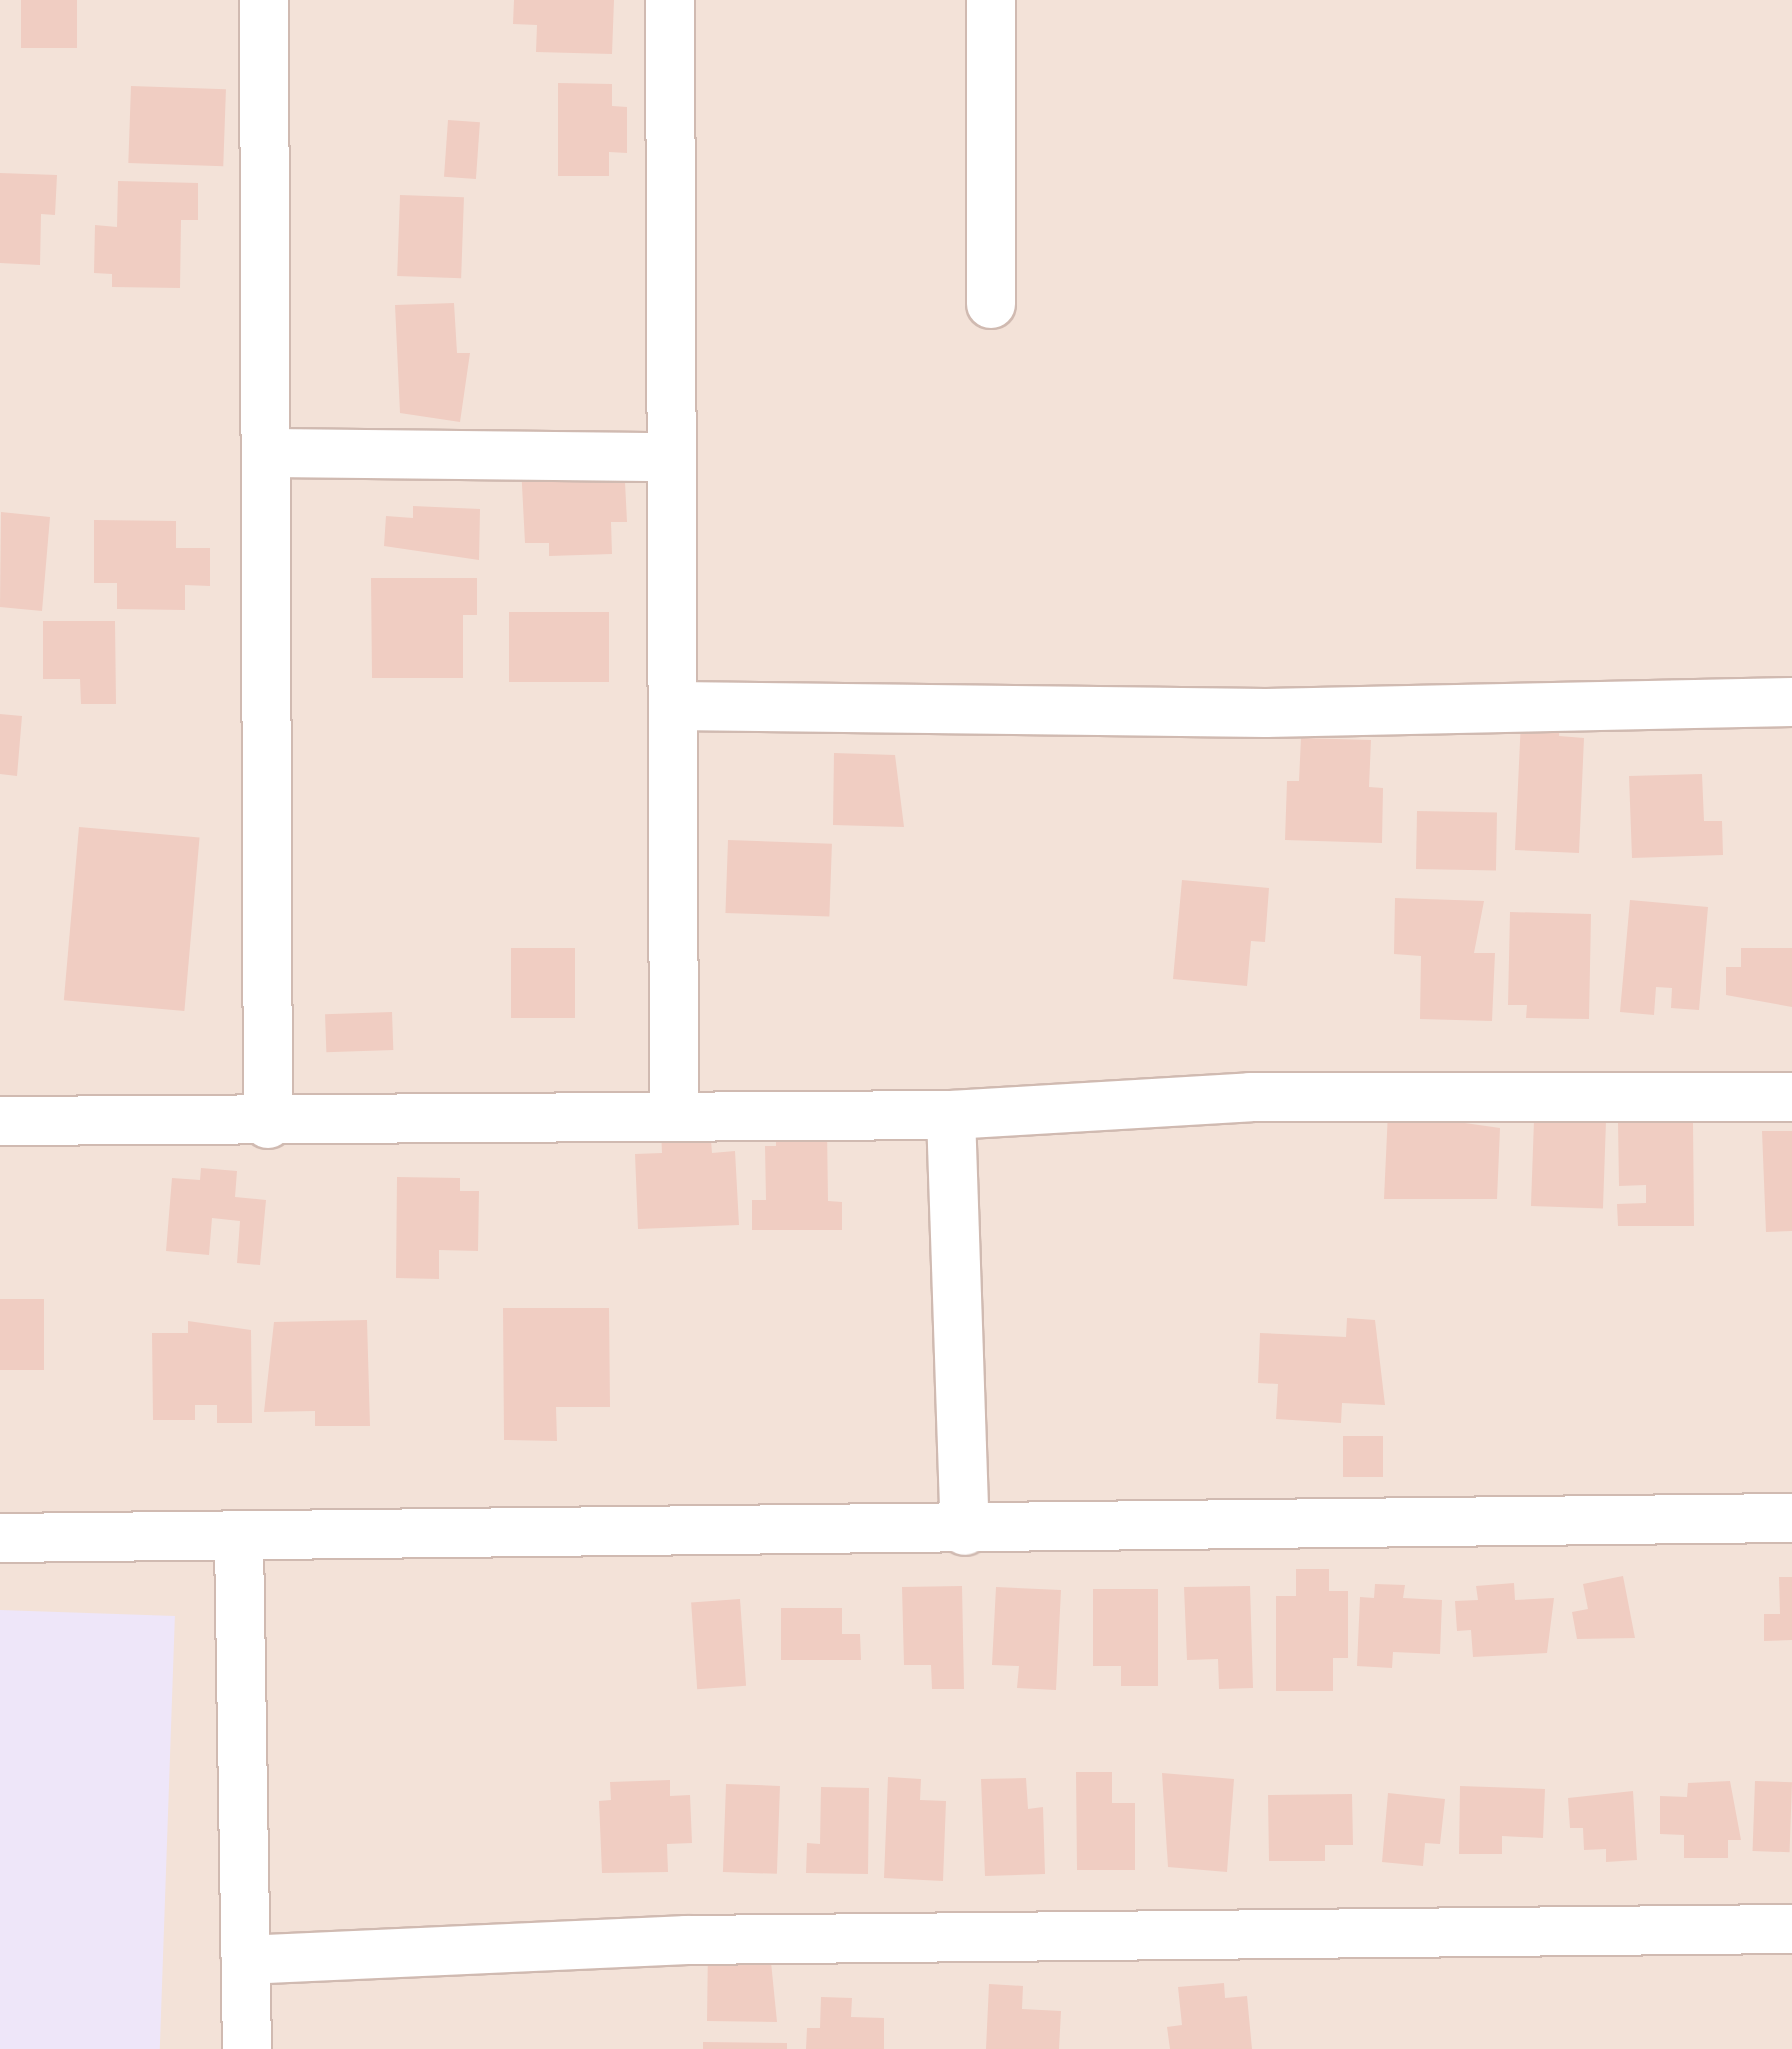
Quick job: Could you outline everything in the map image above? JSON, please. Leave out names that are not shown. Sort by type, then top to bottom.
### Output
[{"type":"street","points":[[264,0],[272,453],[268,1124]]},
{"type":"street","points":[[670,0],[674,1117]]},
{"type":"street","points":[[991,0],[991,304]]},
{"type":"street","points":[[272,453],[670,457]]},
{"type":"street","points":[[675,706],[1266,712],[1792,702]]},
{"type":"street","points":[[0,1121],[268,1124],[951,1115],[1250,1097],[1792,1097]]},
{"type":"street","points":[[951,1115],[966,1531]]},
{"type":"street","points":[[0,1538],[239,1542],[1792,1518]]},
{"type":"street","points":[[239,1542],[247,2049]]},
{"type":"street","points":[[246,1960],[686,1940],[1792,1929]]},
{"type":"shaded area","points":[[0,0],[1792,0],[1792,2049],[0,2049]]},
{"type":"shaded area","points":[[0,1610],[175,1616],[160,2049],[0,2049]]},
{"type":"building","points":[[21,0],[77,0],[77,48],[21,48]]},
{"type":"building","points":[[514,0],[614,0],[612,54],[536,52],[537,25],[513,24]]},
{"type":"building","points":[[558,83],[612,84],[612,106],[627,107],[627,153],[609,152],[609,176],[558,176]]},
{"type":"building","points":[[131,86],[226,89],[223,166],[128,163]]},
{"type":"building","points":[[448,120],[480,122],[476,179],[444,177]]},
{"type":"building","points":[[0,173],[57,175],[55,215],[41,214],[40,265],[0,263]]},
{"type":"building","points":[[118,181],[198,183],[198,220],[181,220],[180,288],[112,287],[112,274],[94,273],[95,225],[117,227]]},
{"type":"building","points":[[400,195],[464,197],[461,278],[397,276]]},
{"type":"building","points":[[454,303],[457,353],[470,353],[460,422],[400,413],[395,305]]},
{"type":"building","points":[[624,462],[627,522],[611,522],[612,554],[549,556],[549,543],[525,543],[521,466]]},
{"type":"building","points":[[413,506],[480,509],[479,560],[384,546],[386,516],[413,518]]},
{"type":"building","points":[[1,512],[50,517],[42,611],[0,607]]},
{"type":"building","points":[[94,520],[176,521],[176,548],[210,548],[210,586],[185,585],[185,610],[117,609],[117,583],[94,583]]},
{"type":"building","points":[[371,578],[477,578],[477,615],[463,615],[463,678],[372,678]]},
{"type":"building","points":[[509,612],[609,612],[609,682],[509,682]]},
{"type":"building","points":[[43,621],[115,621],[116,704],[81,704],[80,679],[43,679]]},
{"type":"building","points":[[0,714],[22,716],[17,776],[0,774]]},
{"type":"building","points":[[1521,720],[1560,722],[1559,736],[1584,738],[1579,853],[1515,850]]},
{"type":"building","points":[[1301,738],[1371,740],[1369,787],[1383,788],[1382,843],[1285,840],[1287,781],[1299,781]]},
{"type":"building","points":[[834,753],[895,755],[904,827],[833,825]]},
{"type":"building","points":[[1702,774],[1704,821],[1722,821],[1723,855],[1632,858],[1629,776]]},
{"type":"building","points":[[1417,811],[1497,812],[1496,870],[1416,869]]},
{"type":"building","points":[[79,827],[200,838],[184,1011],[64,1000]]},
{"type":"building","points":[[728,840],[832,844],[829,917],[725,913]]},
{"type":"building","points":[[1182,880],[1269,888],[1265,942],[1251,941],[1247,986],[1173,979]]},
{"type":"building","points":[[1395,898],[1484,901],[1474,953],[1495,953],[1492,1021],[1420,1019],[1421,956],[1394,954]]},
{"type":"building","points":[[1630,900],[1708,907],[1699,1010],[1671,1008],[1672,988],[1656,987],[1654,1015],[1620,1012]]},
{"type":"building","points":[[1510,912],[1591,914],[1589,1019],[1526,1018],[1527,1005],[1508,1005]]},
{"type":"building","points":[[511,948],[575,948],[575,1018],[511,1018]]},
{"type":"building","points":[[1741,948],[1792,948],[1792,1007],[1726,995],[1726,967],[1741,967]]},
{"type":"building","points":[[392,1012],[393,1050],[326,1052],[325,1014]]},
{"type":"building","points":[[1388,1112],[1500,1128],[1497,1199],[1384,1199]]},
{"type":"building","points":[[1534,1120],[1606,1123],[1603,1208],[1531,1206]]},
{"type":"building","points":[[1618,1122],[1693,1122],[1694,1226],[1618,1226],[1617,1204],[1646,1203],[1646,1185],[1619,1186]]},
{"type":"building","points":[[710,1128],[712,1153],[735,1151],[739,1225],[638,1229],[635,1154],[662,1153],[661,1130]]},
{"type":"building","points":[[776,1129],[827,1129],[828,1201],[842,1202],[842,1230],[752,1230],[752,1200],[766,1200],[765,1146],[776,1146]]},
{"type":"building","points":[[1762,1131],[1792,1131],[1792,1231],[1766,1232]]},
{"type":"building","points":[[201,1168],[237,1171],[235,1197],[266,1200],[260,1265],[237,1263],[240,1221],[212,1218],[209,1255],[166,1251],[172,1178],[200,1180]]},
{"type":"building","points":[[397,1177],[460,1178],[460,1191],[479,1191],[478,1251],[439,1250],[439,1279],[396,1278]]},
{"type":"building","points":[[0,1299],[44,1299],[44,1370],[0,1370]]},
{"type":"building","points":[[503,1308],[609,1308],[610,1407],[556,1407],[557,1441],[504,1440]]},
{"type":"building","points":[[1347,1318],[1375,1320],[1385,1405],[1342,1403],[1341,1423],[1276,1419],[1278,1384],[1258,1383],[1260,1333],[1346,1337]]},
{"type":"building","points":[[367,1320],[370,1426],[315,1426],[315,1411],[264,1412],[274,1322]]},
{"type":"building","points":[[188,1321],[251,1330],[252,1423],[217,1423],[217,1405],[195,1405],[195,1420],[153,1420],[152,1333],[188,1333]]},
{"type":"building","points":[[1343,1436],[1383,1436],[1383,1477],[1343,1477]]},
{"type":"building","points":[[1296,1569],[1329,1569],[1329,1591],[1348,1591],[1348,1658],[1333,1658],[1333,1691],[1276,1691],[1276,1596],[1296,1596]]},
{"type":"building","points":[[1623,1576],[1635,1638],[1577,1639],[1572,1612],[1588,1609],[1583,1584]]},
{"type":"building","points":[[1779,1577],[1792,1577],[1792,1640],[1764,1641],[1764,1614],[1780,1614]]},
{"type":"building","points":[[1514,1583],[1515,1600],[1554,1598],[1547,1653],[1473,1657],[1471,1630],[1457,1631],[1455,1601],[1478,1600],[1476,1586]]},
{"type":"building","points":[[1375,1584],[1405,1585],[1403,1598],[1442,1600],[1440,1654],[1393,1652],[1392,1668],[1357,1666],[1360,1597],[1374,1598]]},
{"type":"building","points":[[962,1586],[964,1689],[932,1689],[931,1665],[904,1665],[902,1587]]},
{"type":"building","points":[[1250,1586],[1253,1688],[1219,1689],[1218,1659],[1187,1660],[1184,1587]]},
{"type":"building","points":[[996,1587],[1061,1590],[1056,1690],[1017,1688],[1019,1666],[992,1665]]},
{"type":"building","points":[[1093,1589],[1158,1589],[1158,1686],[1121,1686],[1121,1666],[1093,1666]]},
{"type":"building","points":[[740,1599],[746,1686],[697,1689],[691,1602]]},
{"type":"building","points":[[781,1608],[842,1608],[842,1634],[860,1634],[861,1660],[781,1660]]},
{"type":"building","points":[[1076,1772],[1112,1772],[1112,1803],[1135,1803],[1135,1870],[1077,1870]]},
{"type":"building","points":[[1162,1773],[1234,1779],[1227,1872],[1168,1867]]},
{"type":"building","points":[[888,1777],[921,1779],[920,1800],[946,1801],[943,1881],[884,1878]]},
{"type":"building","points":[[1026,1778],[1028,1809],[1043,1807],[1045,1874],[985,1876],[981,1779]]},
{"type":"building","points":[[670,1780],[670,1796],[690,1795],[692,1843],[667,1844],[668,1872],[602,1873],[599,1801],[611,1800],[610,1782]]},
{"type":"building","points":[[1730,1781],[1741,1840],[1728,1840],[1728,1858],[1684,1858],[1684,1835],[1660,1834],[1660,1796],[1687,1797],[1688,1783]]},
{"type":"building","points":[[1755,1781],[1792,1782],[1790,1852],[1753,1851]]},
{"type":"building","points":[[726,1784],[780,1786],[777,1874],[723,1872]]},
{"type":"building","points":[[1460,1786],[1545,1789],[1543,1838],[1502,1836],[1502,1854],[1459,1854]]},
{"type":"building","points":[[821,1787],[869,1788],[868,1874],[806,1873],[807,1843],[820,1844]]},
{"type":"building","points":[[1633,1791],[1637,1860],[1606,1862],[1606,1849],[1584,1850],[1583,1828],[1570,1828],[1568,1798]]},
{"type":"building","points":[[1388,1793],[1445,1799],[1440,1844],[1425,1843],[1423,1866],[1382,1862]]},
{"type":"building","points":[[1352,1794],[1353,1845],[1325,1845],[1325,1861],[1269,1861],[1268,1795]]},
{"type":"building","points":[[708,1947],[771,1962],[777,2022],[707,2021]]},
{"type":"building","points":[[1224,1983],[1225,1998],[1247,1996],[1252,2049],[1170,2049],[1167,2027],[1182,2025],[1178,1987]]},
{"type":"building","points":[[989,1984],[1023,1986],[1022,2009],[1061,2011],[1059,2049],[986,2049]]},
{"type":"building","points":[[821,1997],[852,1998],[851,2017],[884,2018],[884,2049],[806,2049],[807,2028],[820,2028]]},
{"type":"building","points":[[703,2042],[787,2043],[787,2049],[703,2049]]}]
